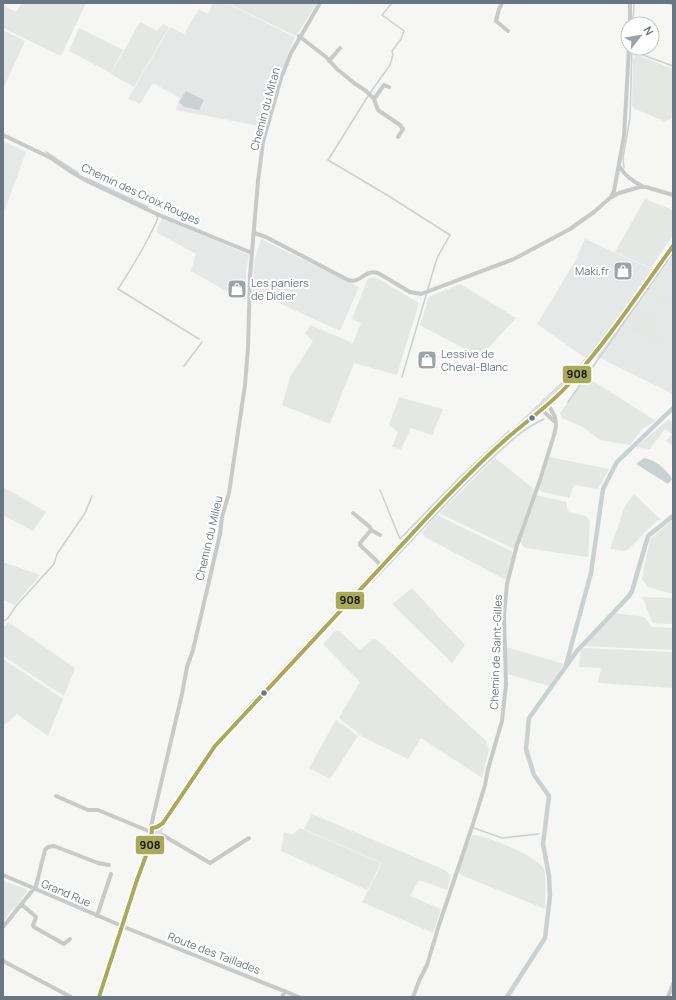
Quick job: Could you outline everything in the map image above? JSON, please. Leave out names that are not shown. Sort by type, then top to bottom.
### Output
[{"type":"main road","points":[[541,408],[566,387],[608,336],[673,246]]},
{"type":"main road","points":[[99,997],[155,829],[163,823],[172,811],[215,746],[457,486],[541,408],[582,367]]},
{"type":"street","name":"Chemin du Mitan","points":[[252,252],[258,181],[264,142],[291,52],[320,3]]},
{"type":"street","points":[[502,3],[496,22],[508,31]]},
{"type":"street","points":[[630,3],[630,16]]},
{"type":"street","points":[[300,36],[336,69],[361,85],[374,99],[378,110],[400,124],[403,129],[398,137]]},
{"type":"street","points":[[329,61],[340,48]]},
{"type":"street","points":[[610,198],[614,191],[624,136],[629,56]]},
{"type":"street","points":[[374,99],[382,87],[389,87]]},
{"type":"street","name":"Chemin des Croix Rouges","points":[[3,135],[51,158],[89,182],[131,202],[252,252]]},
{"type":"street","points":[[619,166],[623,173],[643,187]]},
{"type":"street","points":[[254,233],[266,237],[348,280],[357,280],[369,272],[374,272],[410,292],[421,294],[514,258],[570,229],[594,212],[610,198],[619,193],[643,187],[651,188],[673,196]]},
{"type":"street","name":"Chemin du Milieu","points":[[155,829],[187,667],[229,493],[246,379],[249,333],[249,281],[252,252]]},
{"type":"street","points":[[555,421],[555,417],[548,403],[562,386]]},
{"type":"street","points":[[541,408],[555,421]]},
{"type":"street","name":"Chemin de Saint-Gilles","points":[[413,997],[427,965],[478,806],[502,721],[505,705],[506,677],[504,615],[507,584],[517,545],[554,435],[556,426],[555,421]]},
{"type":"street","points":[[353,513],[370,527],[371,530],[380,535]]},
{"type":"street","points":[[371,530],[360,543],[360,546],[382,566]]},
{"type":"street","points":[[56,796],[88,810],[98,810],[155,829],[210,864],[249,838]]},
{"type":"street","points":[[3,927],[36,886],[45,850],[51,846],[98,863],[109,865]]},
{"type":"street","points":[[97,916],[111,874]]},
{"type":"street","name":"Grand Rue","points":[[3,876],[123,926]]},
{"type":"street","points":[[21,904],[35,916],[34,927],[64,944],[70,939]]},
{"type":"street","name":"Route des Taillades","points":[[123,926],[299,997]]},
{"type":"street","points":[[3,961],[71,997]]},
{"type":"street","points":[[668,997],[673,984]]},
{"type":"street","points":[[282,997],[285,991]]},
{"type":"shaded area","points":[[22,3],[86,3],[61,56],[3,28],[3,5],[16,12]]},
{"type":"shaded area","points":[[213,3],[226,3],[295,37],[282,69],[265,127],[176,110],[180,98],[153,83],[140,104],[128,99],[170,27],[184,34],[199,9],[208,14]]},
{"type":"shaded area","points":[[227,3],[317,3],[296,36]]},
{"type":"shaded area","points":[[140,22],[157,31],[163,24],[169,27],[134,87],[111,74]]},
{"type":"shaded area","points":[[79,28],[123,50],[111,73],[69,51]]},
{"type":"shaded area","points":[[3,30],[25,41],[3,89]]},
{"type":"shaded area","points":[[634,56],[640,56],[673,69],[673,107],[671,119],[664,121],[635,109],[632,106]]},
{"type":"shaded area","points":[[186,91],[204,100],[199,110],[184,107],[179,102]]},
{"type":"shaded area","points":[[3,141],[26,152],[4,212],[3,212]]},
{"type":"shaded area","points":[[645,199],[673,210],[673,235],[651,268],[615,252]]},
{"type":"shaded area","points":[[162,218],[249,255],[246,271],[246,300],[228,292],[191,271],[196,254],[156,232]]},
{"type":"shaded area","points":[[261,239],[359,287],[340,331],[253,291],[254,262]]},
{"type":"shaded area","points":[[585,239],[660,273],[671,258],[673,259],[673,394],[600,358],[584,357],[537,324],[574,263]]},
{"type":"shaded area","points":[[375,277],[419,303],[397,375],[354,363],[330,424],[282,405],[290,377],[313,341],[305,334],[310,325],[353,343],[361,323],[352,319],[368,278]]},
{"type":"shaded area","points":[[460,284],[516,318],[480,357],[420,325],[429,297]]},
{"type":"shaded area","points":[[659,295],[670,299],[668,303],[656,301],[657,296]]},
{"type":"shaded area","points":[[639,311],[657,316],[647,333],[661,340],[659,344],[632,330],[631,322]]},
{"type":"shaded area","points":[[590,379],[656,421],[643,428],[630,445],[600,440],[583,427],[562,418],[560,413],[585,380]]},
{"type":"shaded area","points":[[399,397],[443,409],[432,435],[411,428],[401,449],[392,447],[398,432],[389,425]]},
{"type":"shaded area","points":[[669,419],[673,423],[673,446],[666,441],[672,434],[665,429],[650,449],[636,447]]},
{"type":"shaded area","points":[[549,457],[609,469],[598,489],[574,485],[569,498],[542,492],[539,489]]},
{"type":"shaded area","points":[[495,458],[534,489],[514,549],[439,513]]},
{"type":"shaded area","points":[[644,458],[657,463],[667,472],[672,479],[668,484],[636,464]]},
{"type":"shaded area","points":[[3,487],[46,512],[33,531],[3,515]]},
{"type":"shaded area","points":[[634,494],[660,519],[625,551],[610,549],[625,506]]},
{"type":"shaded area","points":[[536,495],[566,502],[569,512],[586,516],[590,521],[588,557],[525,548],[520,542]]},
{"type":"shaded area","points":[[437,515],[513,552],[506,580],[425,537],[422,532]]},
{"type":"shaded area","points":[[673,520],[673,594],[648,587],[642,579],[650,539]]},
{"type":"shaded area","points":[[3,562],[40,575],[15,605],[3,600]]},
{"type":"shaded area","points":[[412,588],[465,645],[452,663],[392,604]]},
{"type":"shaded area","points":[[642,597],[673,598],[673,624],[653,623]]},
{"type":"shaded area","points":[[615,613],[644,617],[652,627],[673,628],[673,650],[584,646]]},
{"type":"shaded area","points":[[8,622],[75,668],[64,696],[3,656],[3,628]]},
{"type":"shaded area","points":[[338,630],[360,650],[373,639],[377,640],[486,741],[489,750],[482,778],[421,738],[408,759],[363,737],[339,718],[360,682],[323,644],[334,632]]},
{"type":"shaded area","points":[[506,647],[564,664],[549,686],[508,674]]},
{"type":"shaded area","points":[[581,648],[673,652],[672,688],[598,683],[601,668],[579,667]]},
{"type":"shaded area","points":[[3,659],[63,699],[48,736],[17,714],[3,726]]},
{"type":"shaded area","points":[[336,720],[358,736],[330,779],[309,768]]},
{"type":"shaded area","points":[[312,814],[448,872],[450,879],[447,890],[419,880],[410,896],[441,909],[433,933],[362,902],[382,863],[304,829]]},
{"type":"shaded area","points":[[300,828],[381,863],[367,890],[281,851],[284,832],[292,835]]},
{"type":"shaded area","points":[[473,835],[489,839],[512,848],[532,858],[540,864],[545,872],[545,909],[461,875],[458,871],[465,850]]},
{"type":"shaded area","points":[[3,881],[26,889],[27,891],[14,910],[11,910],[3,924]]},
{"type":"waterway","points":[[392,3],[382,15],[404,31],[401,39],[392,51],[393,55],[390,65],[370,93],[328,160],[450,235],[437,258],[402,377]]},
{"type":"waterway","points":[[633,16],[634,3]]},
{"type":"waterway","points":[[669,3],[673,5]]},
{"type":"waterway","points":[[624,168],[623,158],[630,118],[632,56]]},
{"type":"waterway","points":[[646,56],[673,66]]},
{"type":"waterway","points":[[46,152],[78,173]]},
{"type":"waterway","points":[[86,178],[148,207]]},
{"type":"waterway","points":[[156,215],[158,218],[149,236],[118,289],[199,339]]},
{"type":"waterway","points":[[568,402],[673,253]]},
{"type":"waterway","points":[[184,366],[202,342]]},
{"type":"waterway","points":[[566,665],[591,573],[603,489],[617,462],[673,408]]},
{"type":"waterway","points":[[372,582],[455,494],[498,453],[527,428],[544,419]]},
{"type":"waterway","points":[[380,490],[400,539],[461,476],[509,431]]},
{"type":"waterway","points":[[3,622],[54,564],[57,554],[85,513],[92,496]]},
{"type":"waterway","points":[[507,997],[545,938],[550,896],[549,876],[543,844],[549,796],[534,775],[526,749],[529,718],[577,651],[629,596],[632,591],[648,536],[673,516]]},
{"type":"waterway","points":[[474,828],[502,838],[539,834]]},
{"type":"transit line","name":"908","points":[[99,997],[151,842],[152,828],[163,823],[215,746],[436,508],[487,456],[553,400],[567,386],[609,335],[673,246]]},
{"type":"place","name":"Maki.fr","points":[[623,271]]},
{"type":"place","name":"Les paniers de Didier","points":[[237,289]]},
{"type":"place","name":"Lessive de Cheval-Blanc","points":[[427,360]]}]
